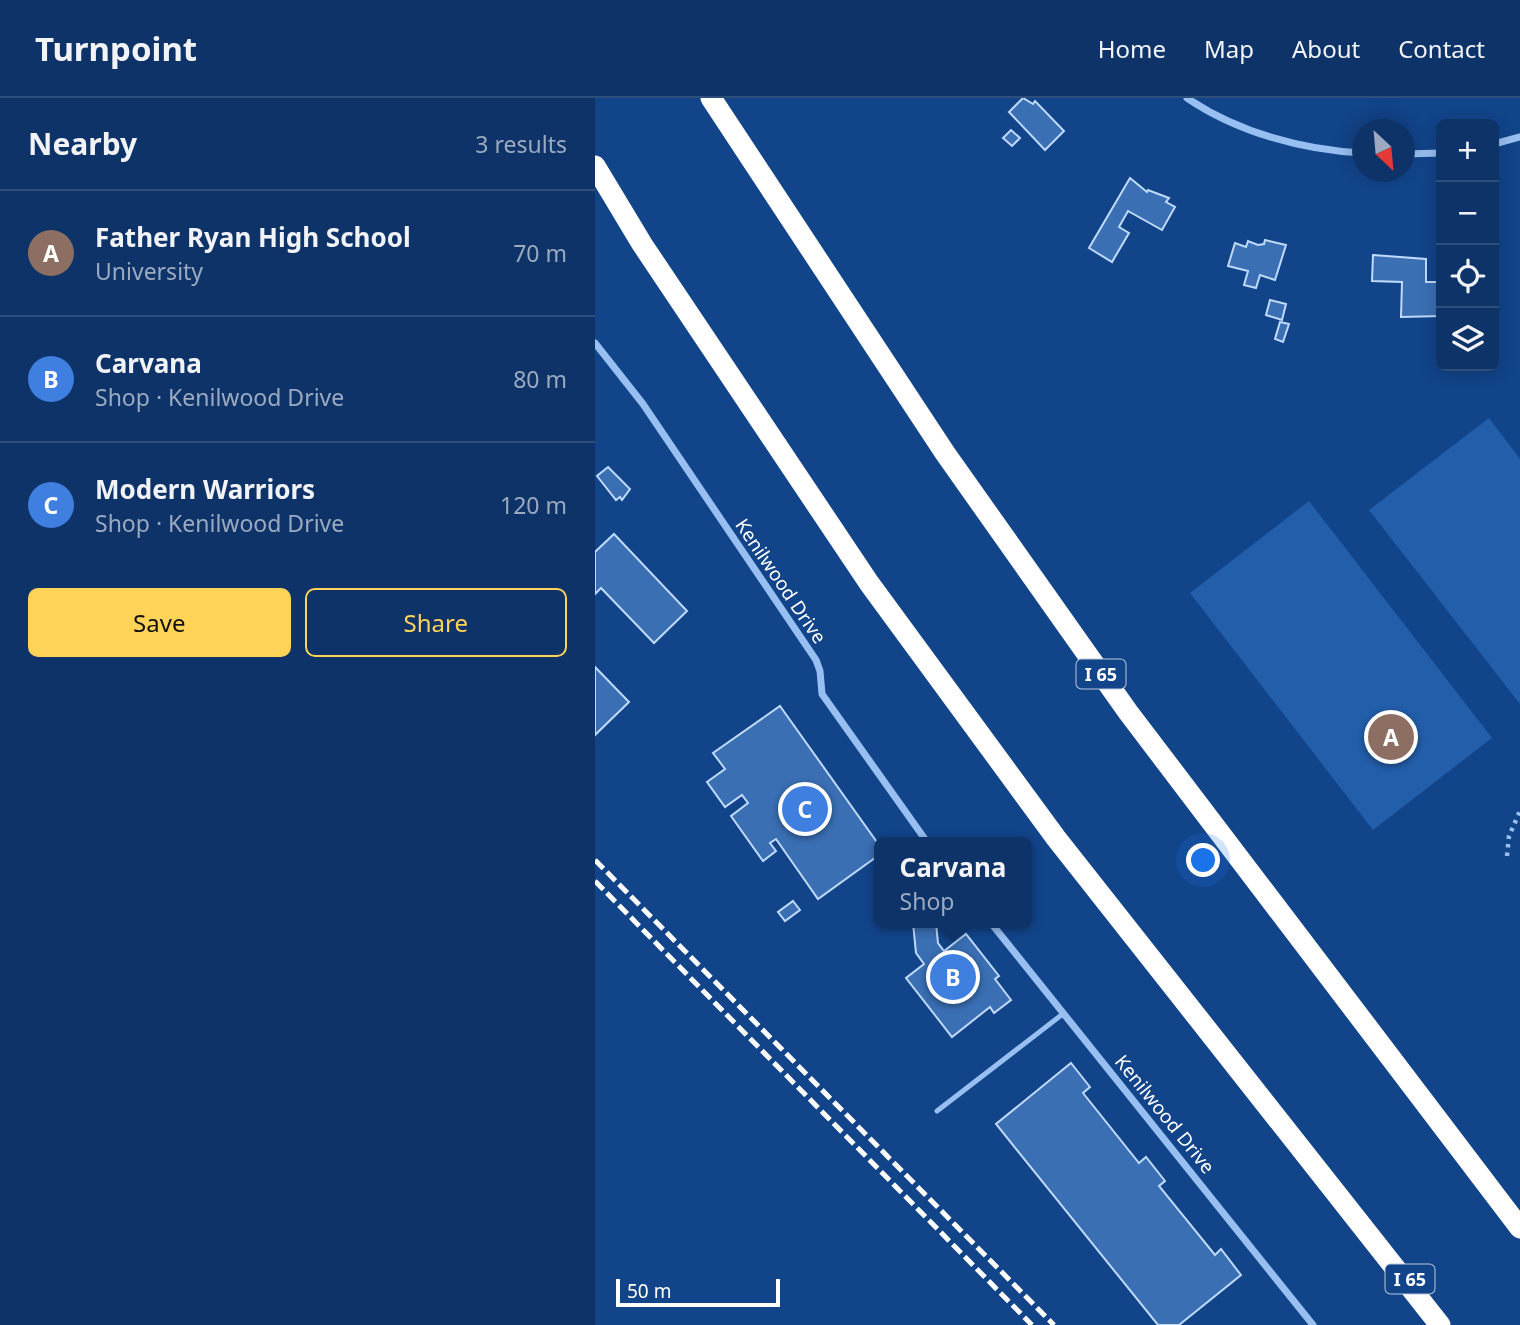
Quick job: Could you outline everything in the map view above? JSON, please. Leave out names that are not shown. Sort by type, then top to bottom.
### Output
[{"type":"highway","name":"I 65","points":[[711,98],[945,453],[1128,712],[1520,1228]]},
{"type":"highway","name":"I 65","points":[[595,166],[642,244],[869,583],[1056,838],[1370,1234],[1450,1325]]},
{"type":"highway","points":[[1370,1234],[1440,1325]]},
{"type":"street","points":[[1187,98],[1247,129],[1312,147],[1352,152]]},
{"type":"street","points":[[1499,143],[1520,137]]},
{"type":"street","points":[[1415,154],[1436,153]]},
{"type":"street","name":"Kenilwood Drive","points":[[595,342],[643,404],[816,660],[822,694],[923,837]]},
{"type":"street","name":"Kenilwood Drive","points":[[995,928],[1313,1325]]},
{"type":"lane","points":[[937,1111],[1064,1013]]},
{"type":"path","points":[[1507,856],[1509,836],[1520,811]]},
{"type":"shaded area","points":[[1489,418],[1520,459],[1520,704],[1369,510]]},
{"type":"shaded area","points":[[1309,501],[1492,738],[1373,830],[1190,593]]},
{"type":"building","points":[[1023,98],[1033,104],[1035,101],[1064,131],[1045,150],[1009,112]]},
{"type":"building","points":[[1011,130],[1020,138],[1012,146],[1003,138]]},
{"type":"building","points":[[1130,178],[1147,192],[1148,190],[1169,198],[1166,202],[1175,207],[1162,230],[1128,211],[1119,227],[1129,233],[1112,262],[1089,248]]},
{"type":"building","points":[[1265,240],[1286,245],[1275,280],[1260,275],[1256,288],[1244,285],[1248,271],[1228,266],[1235,243],[1246,247],[1248,241],[1258,245],[1264,244]]},
{"type":"building","points":[[1373,255],[1426,259],[1426,282],[1436,282],[1436,316],[1401,317],[1402,282],[1372,281]]},
{"type":"building","points":[[1270,300],[1286,304],[1282,320],[1266,315]]},
{"type":"building","points":[[1280,322],[1289,324],[1283,342],[1275,339]]},
{"type":"building","points":[[608,467],[630,489],[622,500],[620,497],[616,500],[597,476]]},
{"type":"building","points":[[614,534],[687,611],[654,643],[601,588],[595,594],[595,552]]},
{"type":"building","points":[[595,667],[629,702],[595,735]]},
{"type":"building","points":[[780,706],[874,838],[874,859],[818,899],[776,839],[770,843],[776,851],[763,861],[731,816],[748,803],[742,795],[725,807],[707,782],[725,769],[713,753]]},
{"type":"building","points":[[793,901],[800,910],[785,921],[778,912]]},
{"type":"building","points":[[914,928],[936,928],[938,943],[944,951],[966,934],[999,976],[995,979],[1011,1000],[994,1013],[990,1007],[952,1037],[906,978],[924,964],[916,953]]},
{"type":"building","points":[[1071,1063],[1090,1087],[1083,1093],[1139,1163],[1146,1157],[1165,1181],[1159,1186],[1215,1255],[1221,1249],[1241,1275],[1179,1325],[1158,1325],[996,1124]]},
{"type":"railway","points":[[595,860],[1054,1325]]},
{"type":"railway","points":[[595,881],[1032,1325]]},
{"type":"place","name":"Father Ryan High School","points":[[1391,737]]},
{"type":"place","name":"Modern Warriors","points":[[805,809]]},
{"type":"place","name":"Carvana","points":[[953,977]]}]
